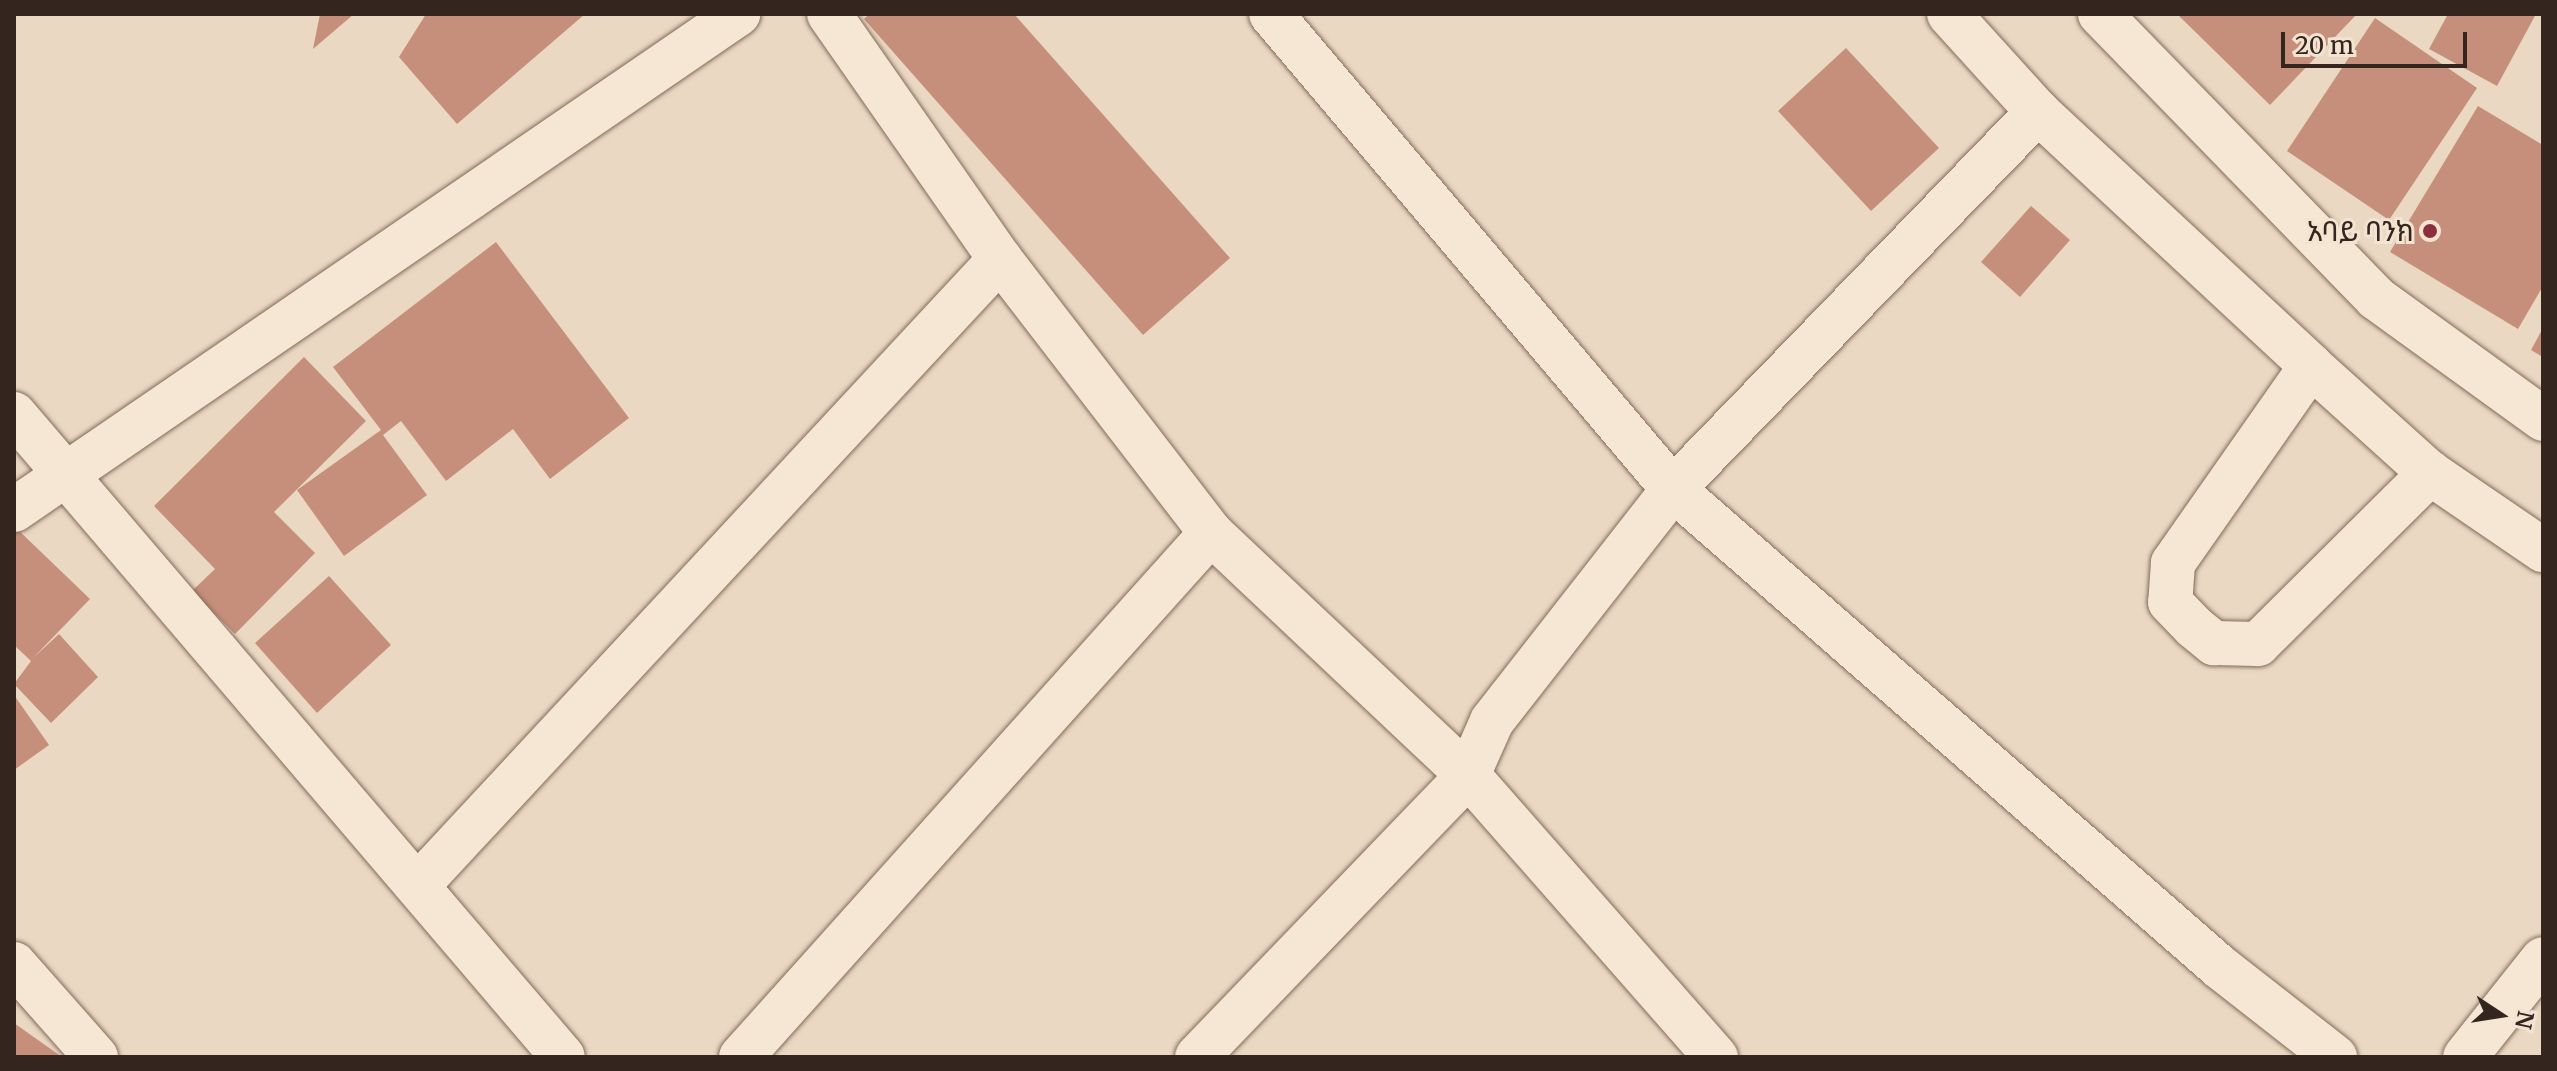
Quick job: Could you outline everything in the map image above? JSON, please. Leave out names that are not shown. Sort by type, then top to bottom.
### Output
[{"type":"street","points":[[14,510],[67,477],[738,14]]},
{"type":"street","points":[[829,14],[1000,259],[1211,533],[1468,775],[1716,1057]]},
{"type":"street","points":[[1271,14],[1673,489],[2221,968],[2335,1057]]},
{"type":"street","points":[[1949,14],[2038,112],[2311,366],[2430,473],[2543,550]]},
{"type":"street","points":[[2100,14],[2376,298],[2543,419]]},
{"type":"street","points":[[1197,1057],[1468,775],[1492,721],[1673,489],[2038,112]]},
{"type":"street","points":[[420,883],[1000,259]]},
{"type":"street","points":[[2311,366],[2173,563],[2170,602],[2194,627],[2214,643],[2258,644],[2430,473]]},
{"type":"street","points":[[14,414],[420,883],[563,1057]]},
{"type":"street","points":[[741,1057],[1211,533]]},
{"type":"street","points":[[2465,1057],[2543,959]]},
{"type":"street","points":[[14,964],[96,1057]]},
{"type":"building","points":[[320,14],[354,14],[313,49]]},
{"type":"building","points":[[426,14],[585,14],[457,124],[399,57]]},
{"type":"building","points":[[869,14],[1014,14],[1230,258],[1143,335],[864,19]]},
{"type":"building","points":[[2177,14],[2357,14],[2270,105]]},
{"type":"building","points":[[2448,14],[2536,14],[2497,86],[2429,49]]},
{"type":"building","points":[[2375,18],[2477,88],[2389,220],[2287,151]]},
{"type":"building","points":[[1846,48],[1939,148],[1871,211],[1778,111]]},
{"type":"building","points":[[2478,106],[2543,145],[2543,286],[2518,329],[2390,252]]},
{"type":"building","points":[[2031,206],[2070,240],[2020,297],[1981,262]]},
{"type":"building","points":[[496,242],[629,418],[550,479],[513,429],[446,481],[401,421],[383,435],[427,495],[344,556],[297,490],[381,430],[333,367]]},
{"type":"building","points":[[2543,328],[2543,357],[2531,350]]},
{"type":"building","points":[[304,357],[366,421],[274,512],[315,553],[235,634],[192,591],[215,569],[154,506]]},
{"type":"building","points":[[14,526],[90,599],[33,658],[59,634],[98,677],[51,723],[14,684],[31,661],[14,645]]},
{"type":"building","points":[[329,576],[391,645],[317,713],[255,643]]},
{"type":"building","points":[[14,695],[49,745],[14,770]]},
{"type":"building","points":[[14,1023],[62,1057],[14,1057]]},
{"type":"place","name":"አባይ ባንክ","points":[[2430,231]]}]
